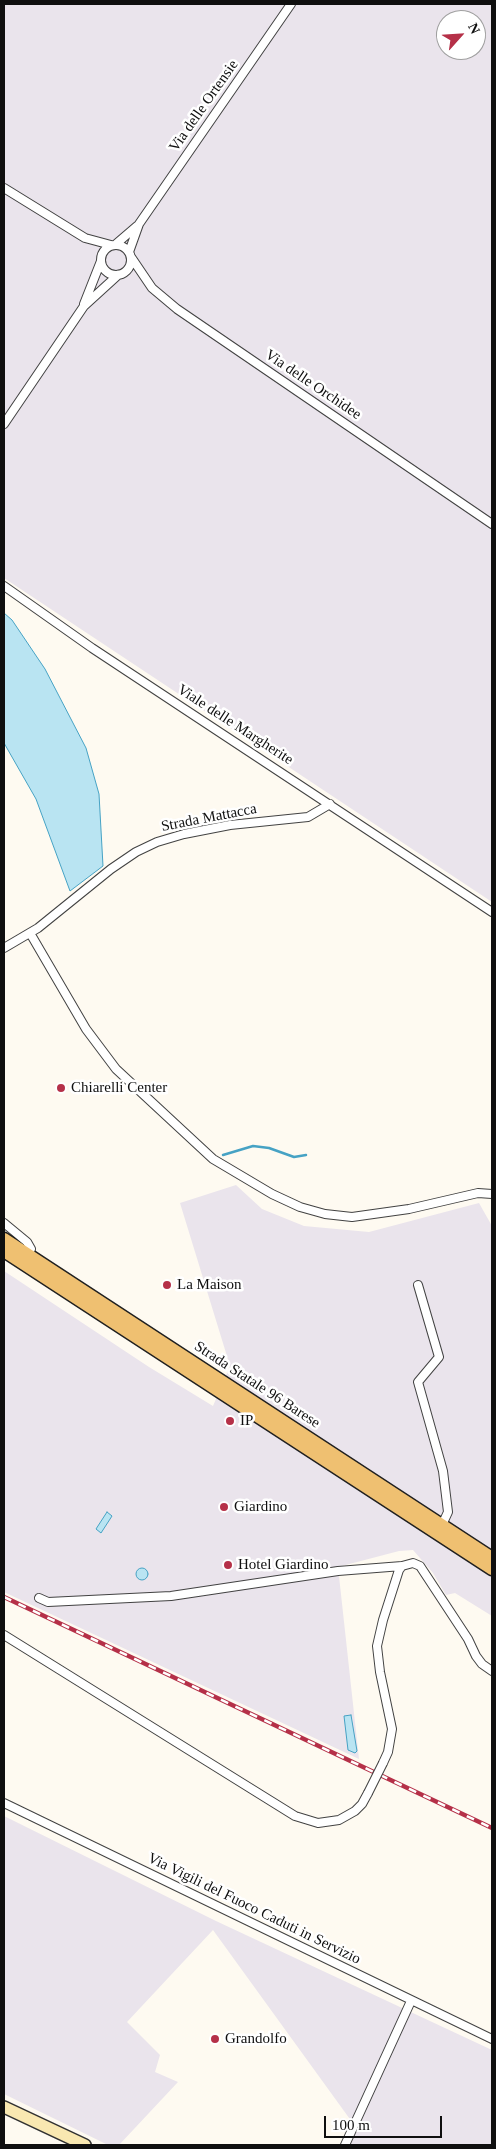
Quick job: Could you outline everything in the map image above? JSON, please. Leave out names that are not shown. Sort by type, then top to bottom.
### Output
[{"type":"main road","name":"Strada Statale 96 Barese","points":[[4,1239],[492,1558]]},
{"type":"main road","name":"Strada Statale 96 Barese","points":[[4,1251],[492,1569]]},
{"type":"street","name":"Via delle Ortensie","points":[[113,245],[139,224],[291,4]]},
{"type":"street","name":"Via delle Orchidee","points":[[4,188],[85,238],[126,248],[152,288],[177,309],[492,524]]},
{"type":"street","name":"Via delle Ortensie","points":[[130,254],[139,224]]},
{"type":"street","points":[[4,424],[84,306],[103,252],[113,245]]},
{"type":"street","points":[[84,306],[118,275],[126,271],[129,267],[130,254]]},
{"type":"street","points":[[101,261],[104,270],[118,275]]},
{"type":"street","name":"Viale delle Margherite","points":[[4,586],[92,648],[492,912]]},
{"type":"street","name":"Strada Mattacca","points":[[4,948],[30,933],[111,869],[136,852],[157,842],[184,834],[230,825],[308,817],[330,804]]},
{"type":"street","points":[[30,933],[86,1029],[116,1069],[213,1159],[272,1194],[300,1207],[325,1214],[352,1217],[409,1209],[478,1192],[492,1194]]},
{"type":"street","points":[[4,1223],[27,1242],[31,1249],[28,1255]]},
{"type":"street","points":[[418,1285],[439,1357],[418,1382],[443,1472],[448,1512],[442,1525]]},
{"type":"street","points":[[39,1598],[48,1602],[171,1596],[338,1571],[402,1566],[413,1563],[420,1566],[468,1639],[476,1656],[482,1664],[492,1671]]},
{"type":"street","points":[[4,1635],[295,1816],[318,1823],[338,1820],[355,1811],[362,1804],[388,1752],[392,1729],[380,1672],[377,1646],[383,1620],[399,1570],[402,1566]]},
{"type":"street","name":"Via Vigili del Fuoco Caduti in Servizio","points":[[4,1803],[492,2039]]},
{"type":"street","points":[[345,2145],[411,2001]]},
{"type":"street","points":[[4,2107],[85,2145]]},
{"type":"shaded area","points":[[4,4],[492,4],[492,902],[4,578]]},
{"type":"shaded area","points":[[236,1185],[262,1209],[304,1226],[369,1232],[479,1203],[492,1226],[492,1616],[455,1593],[446,1595],[433,1573],[413,1550],[399,1551],[338,1567],[359,1759],[4,1592],[4,1271],[149,1367],[213,1406],[230,1366],[180,1203]]},
{"type":"shaded area","points":[[4,1816],[216,1921],[492,2050],[492,2145],[342,2145],[352,2122],[213,1930],[127,2022],[160,2055],[155,2072],[178,2082],[119,2145],[108,2145],[4,2094]]},
{"type":"water","points":[[4,613],[12,620],[45,669],[86,748],[99,794],[103,866],[70,891],[36,799],[4,743]]},
{"type":"water","points":[[107,1512],[112,1516],[101,1533],[96,1529]]},
{"type":"water","points":[[140,1568],[144,1568],[148,1574],[144,1580],[140,1580],[136,1576],[136,1572]]},
{"type":"water","points":[[351,1715],[357,1751],[355,1753],[348,1750],[344,1716]]},
{"type":"waterway","points":[[223,1155],[253,1146],[269,1148],[294,1157],[306,1155]]},
{"type":"railway","points":[[4,1597],[492,1828]]},
{"type":"place","name":"Chiarelli Center","points":[[61,1088]]},
{"type":"place","name":"La Maison","points":[[167,1285]]},
{"type":"place","name":"IP","points":[[230,1421]]},
{"type":"place","name":"Giardino","points":[[224,1507]]},
{"type":"place","name":"Hotel Giardino","points":[[228,1565]]},
{"type":"place","name":"Grandolfo","points":[[215,2039]]}]
